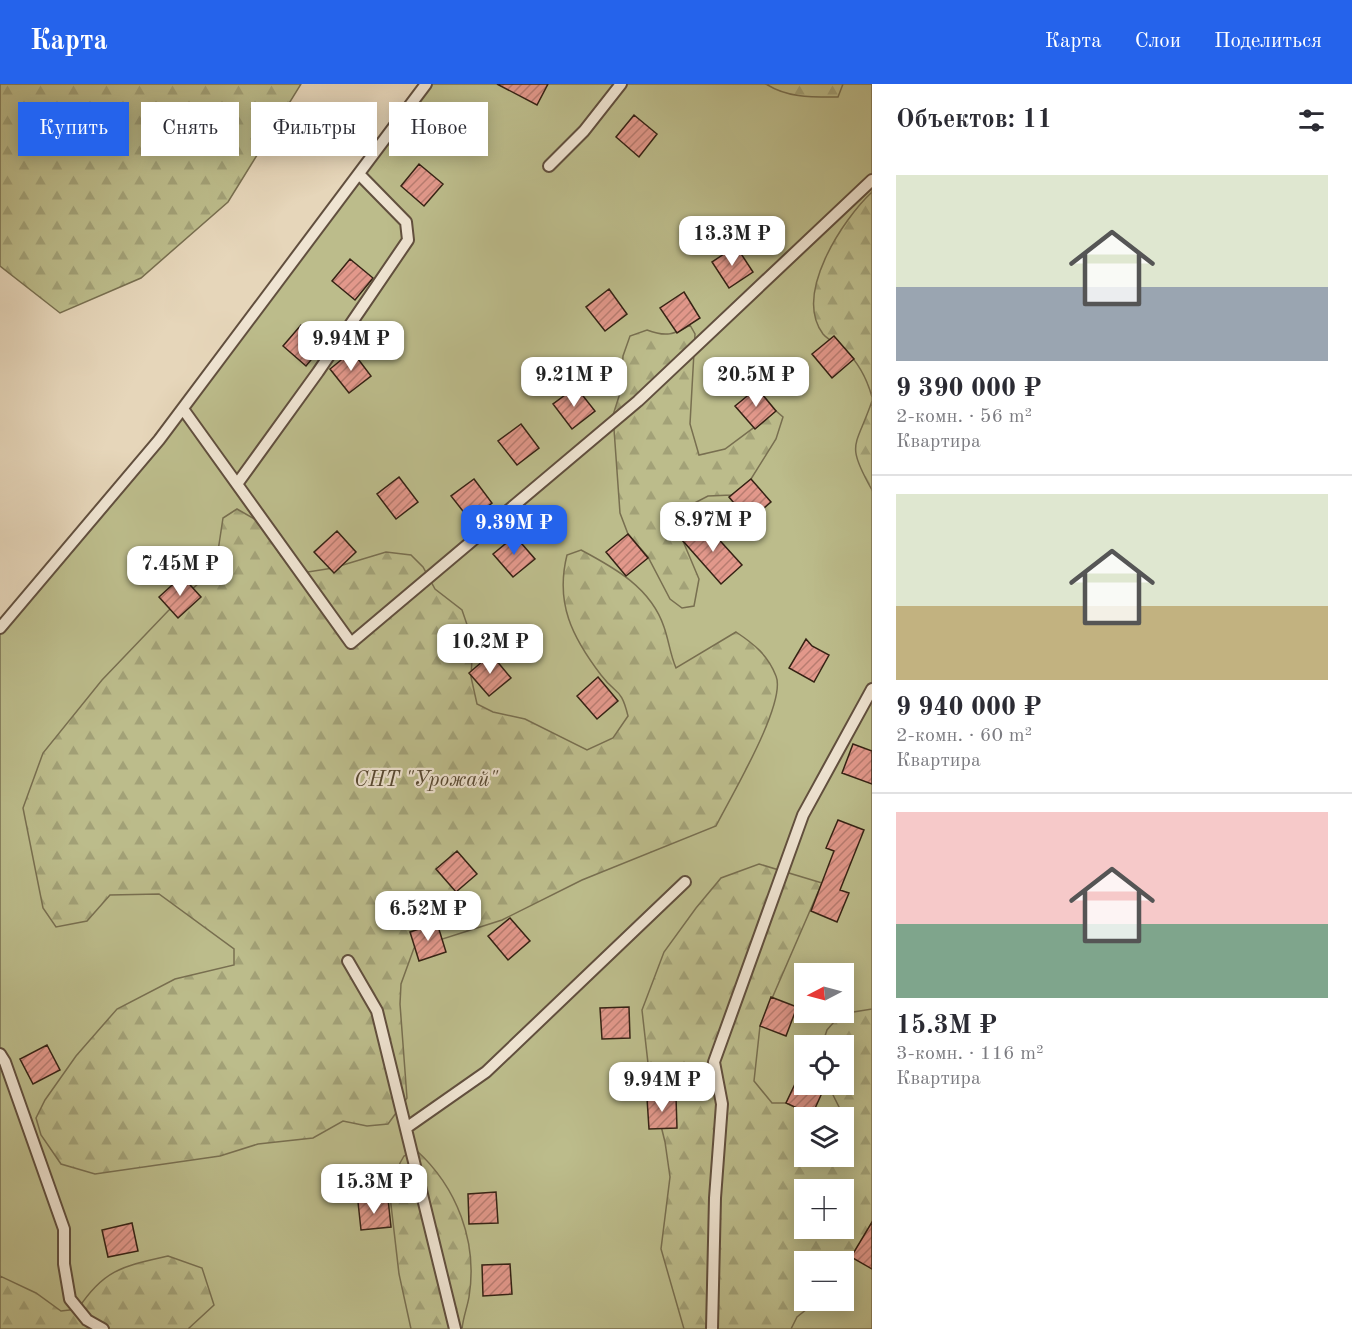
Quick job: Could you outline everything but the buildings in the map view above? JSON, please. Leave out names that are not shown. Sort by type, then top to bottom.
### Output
[{"type":"lane","points":[[0,628],[183,409],[426,84]]},
{"type":"lane","points":[[549,166],[584,131],[621,84]]},
{"type":"lane","points":[[237,484],[318,372],[408,240],[406,222],[360,175]]},
{"type":"lane","points":[[183,409],[351,643],[638,401],[872,180]]},
{"type":"lane","points":[[712,1329],[715,1198],[722,1104],[714,1062],[803,815],[872,688]]},
{"type":"lane","points":[[406,1128],[486,1072],[685,882]]},
{"type":"lane","points":[[348,962],[377,1011],[455,1329]]},
{"type":"lane","points":[[0,1054],[64,1229],[64,1264],[70,1299],[87,1320],[103,1329]]},
{"type":"green space","points":[[0,84],[301,84],[290,102],[251,102],[251,156],[256,156],[228,202],[141,278],[60,313],[0,266]]},
{"type":"green space","name":"СНТ \"Урожай\"","points":[[423,84],[872,84],[872,1329],[0,1329],[0,633],[374,156],[377,156],[389,136],[389,156],[488,156],[488,102],[411,102]]},
{"type":"green space","points":[[766,84],[843,84],[838,97],[810,97],[783,92]]},
{"type":"green space","points":[[872,192],[872,397],[859,366],[845,350],[823,334],[815,318],[814,299],[825,258],[848,220]]},
{"type":"green space","points":[[690,325],[695,334],[690,424],[699,455],[725,449],[776,411],[783,417],[776,439],[751,479],[732,495],[708,496],[679,511],[683,541],[699,579],[694,606],[682,608],[670,599],[648,557],[628,534],[620,513],[613,415],[621,390],[623,356],[630,336],[647,330],[669,334]]},
{"type":"green space","points":[[872,401],[872,490],[858,462],[856,445]]},
{"type":"green space","points":[[237,509],[258,521],[281,556],[308,572],[333,568],[386,552],[411,555],[423,567],[435,589],[462,610],[473,642],[471,677],[477,704],[493,712],[525,719],[587,750],[613,738],[628,716],[621,696],[606,682],[591,661],[574,633],[569,619],[563,589],[564,572],[567,555],[581,550],[619,572],[641,590],[650,601],[664,627],[676,668],[736,632],[765,656],[776,676],[777,689],[766,728],[716,826],[582,880],[502,920],[414,948],[401,984],[400,1004],[407,1098],[388,1124],[367,1126],[343,1121],[313,1138],[258,1144],[220,1156],[95,1174],[61,1164],[41,1135],[36,1118],[45,1100],[76,1056],[117,1009],[175,979],[234,965],[234,949],[159,894],[110,895],[87,921],[56,927],[43,908],[23,808],[43,753],[102,680],[168,611],[200,582],[218,551],[223,518]]},
{"type":"green space","points":[[759,864],[822,883],[760,1026],[754,1081],[772,1103],[786,1103],[795,1107],[794,1167],[854,1167],[854,1107],[839,1107],[833,1095],[854,1095],[854,1035],[825,1035],[833,1023],[854,1023],[854,1012],[872,1009],[872,1233],[854,1254],[854,1251],[794,1251],[794,1311],[804,1311],[797,1317],[791,1329],[684,1329],[661,1249],[670,1177],[665,1142],[650,1081],[642,1010],[664,952],[721,878]]},
{"type":"green space","points":[[416,1150],[443,1181],[453,1198],[467,1236],[471,1276],[462,1329],[411,1329],[399,1274],[390,1196],[400,1163],[404,1156]]},
{"type":"green space","points":[[168,1256],[202,1268],[214,1305],[188,1329],[0,1329],[0,1276],[36,1293],[61,1311],[78,1309],[97,1285],[116,1271]]}]
